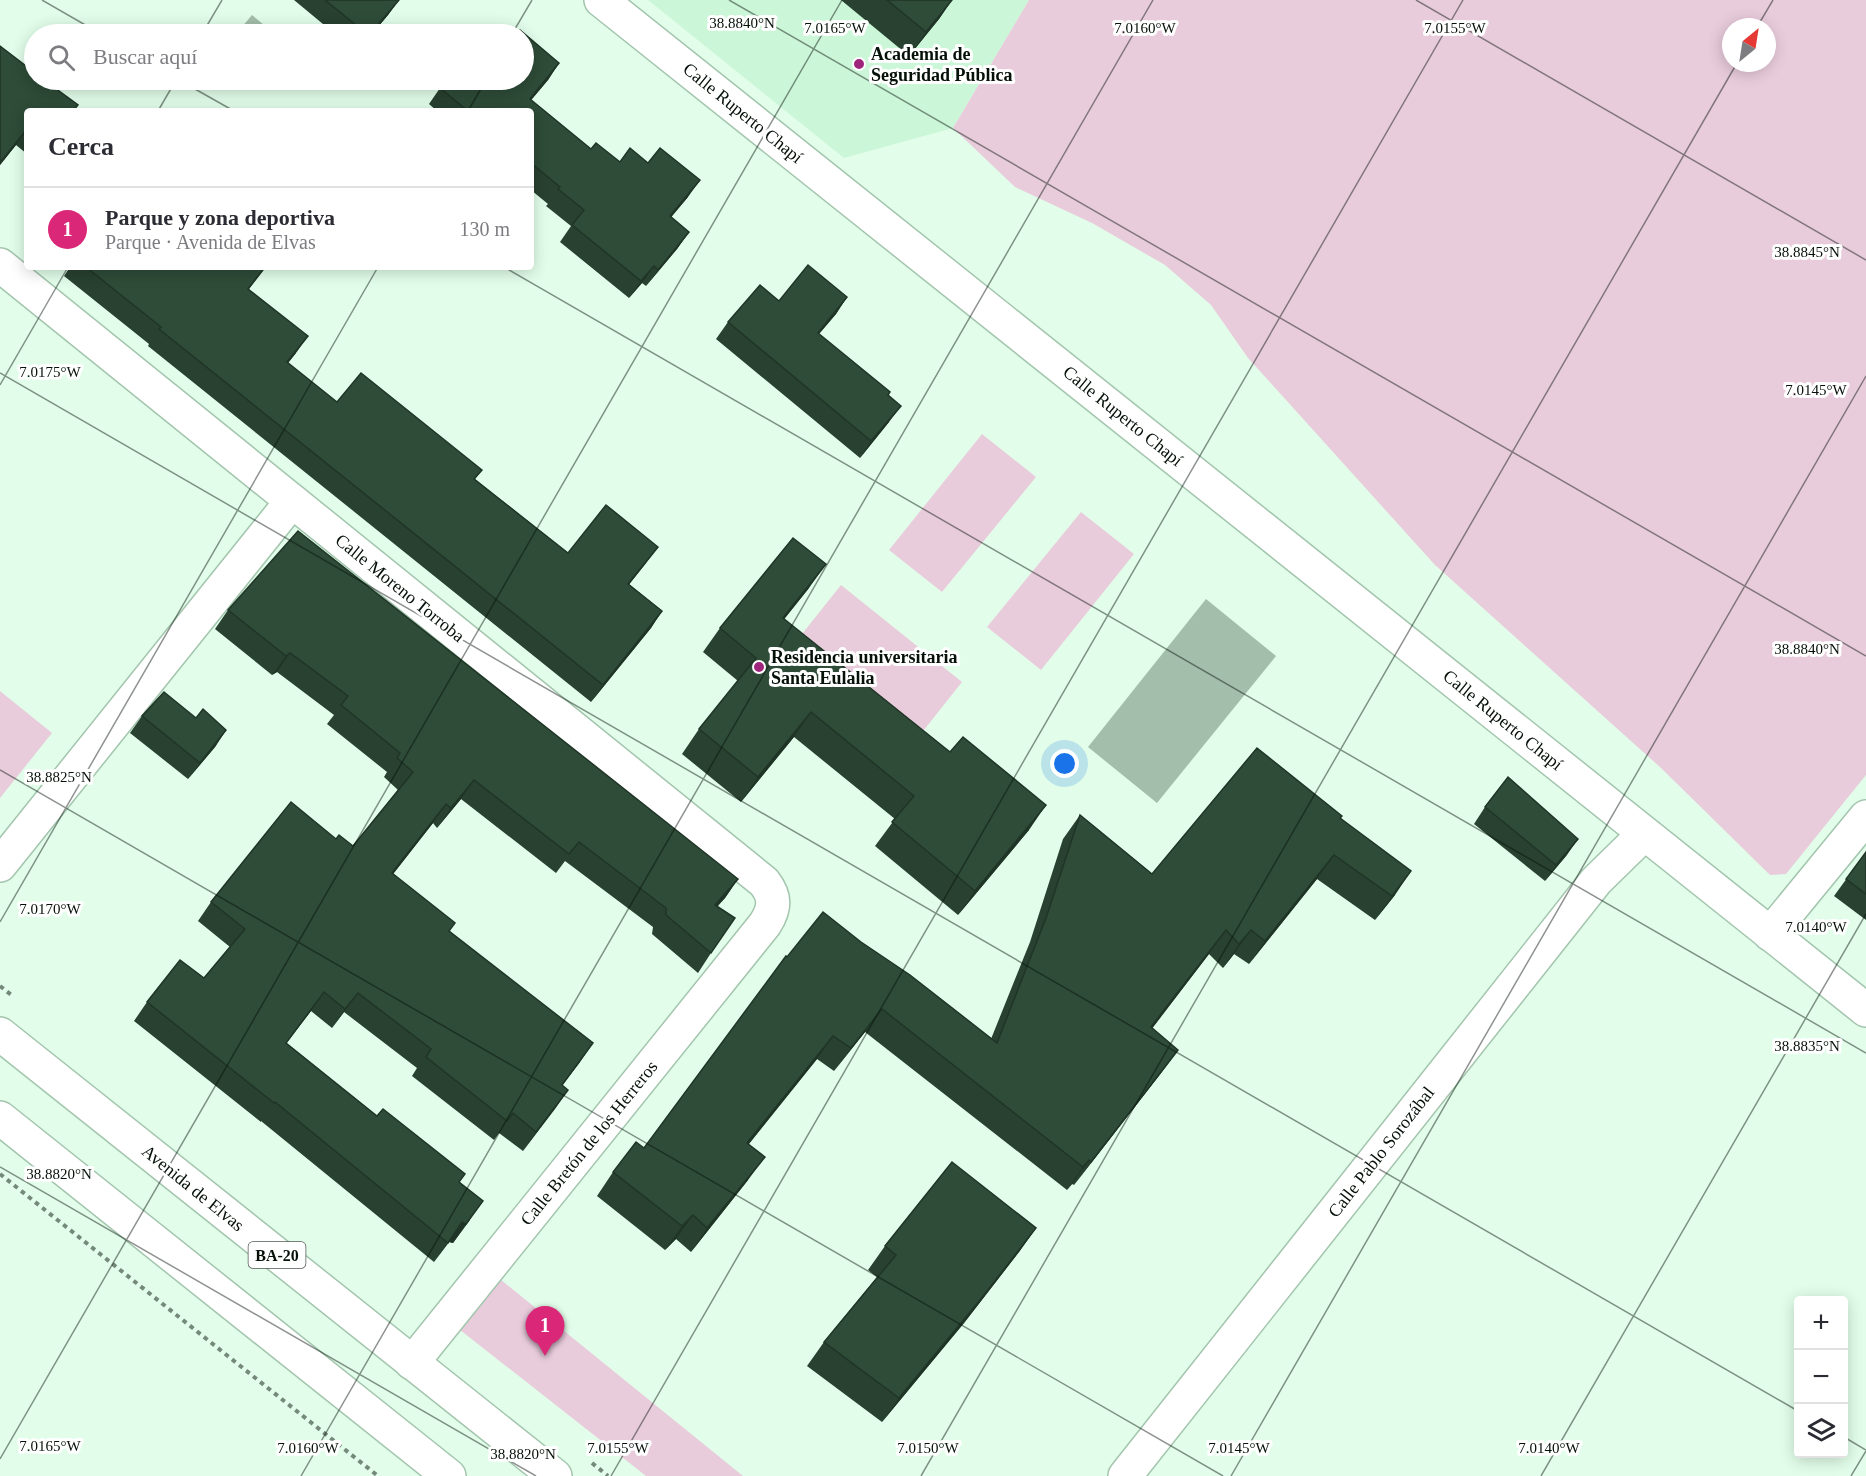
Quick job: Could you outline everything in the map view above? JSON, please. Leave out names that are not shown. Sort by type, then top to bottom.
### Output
[{"type":"main road","name":"Calle Ruperto Chapí","points":[[602,0],[1866,1010]]},
{"type":"main road","name":"Calle Moreno Torroba","points":[[6,282],[292,501],[764,882],[771,891],[773,903],[771,914],[765,924]]},
{"type":"main road","points":[[0,865],[292,501]]},
{"type":"main road","points":[[1770,934],[1866,817]]},
{"type":"main road","name":"Calle Pablo Sorozábal","points":[[1125,1476],[1596,881],[1644,834]]},
{"type":"main road","name":"Calle Bretón de los Herreros","points":[[412,1363],[765,924]]},
{"type":"main road","name":"Avenida de Elvas","points":[[0,1034],[555,1476]]},
{"type":"main road","points":[[0,1118],[449,1476]]},
{"type":"path","points":[[0,1174],[378,1476]]},
{"type":"shaded area","name":"Academia de Seguridad Pública","points":[[648,0],[1029,0],[953,128],[844,158]]},
{"type":"shaded area","points":[[1029,0],[1866,0],[1866,775],[1786,874],[1770,875],[1661,768],[1435,565],[1248,358],[1211,305],[1165,265],[1092,223],[1015,187],[953,128]]},
{"type":"shaded area","points":[[252,15],[263,24],[244,24]]},
{"type":"shaded area","points":[[982,434],[1036,477],[942,592],[889,550]]},
{"type":"shaded area","points":[[1081,512],[1134,554],[1041,670],[987,627]]},
{"type":"shaded area","points":[[841,585],[962,682],[912,745],[790,649]]},
{"type":"shaded area","points":[[1206,599],[1276,656],[1157,803],[1088,747]]},
{"type":"shaded area","points":[[0,691],[52,733],[0,798]]},
{"type":"shaded area","points":[[495,1275],[743,1476],[646,1476],[455,1326]]},
{"type":"building","points":[[325,0],[399,0],[379,24],[355,24]]},
{"type":"building","points":[[887,0],[952,0],[926,32]]},
{"type":"building","points":[[534,42],[559,63],[530,99],[591,149],[596,143],[620,162],[630,148],[648,163],[660,148],[700,180],[670,216],[689,232],[658,270],[654,266],[641,281],[572,225],[584,210],[534,165],[534,108],[464,108],[442,90],[534,90]]},
{"type":"building","points":[[0,46],[24,64],[24,90],[58,90],[78,105],[76,108],[24,108],[24,133],[0,163]]},
{"type":"building","points":[[808,265],[847,297],[818,333],[890,392],[888,395],[901,406],[871,441],[728,322],[760,285],[779,301]]},
{"type":"building","points":[[90,270],[263,270],[248,289],[308,336],[287,362],[337,402],[361,373],[482,470],[474,479],[568,553],[606,505],[658,547],[628,584],[662,611],[603,685],[159,329],[161,327]]},
{"type":"building","points":[[298,531],[738,879],[715,905],[735,918],[711,953],[666,915],[666,908],[579,842],[569,854],[474,780],[451,808],[446,804],[392,873],[455,923],[449,931],[593,1043],[562,1085],[568,1090],[536,1132],[513,1113],[507,1121],[426,1057],[431,1049],[358,993],[345,1009],[324,992],[286,1043],[377,1116],[383,1109],[465,1174],[459,1182],[483,1201],[466,1224],[462,1222],[448,1243],[275,1102],[147,1002],[180,960],[204,978],[245,929],[211,902],[291,802],[336,839],[339,835],[353,846],[413,772],[397,758],[400,753],[341,705],[348,696],[290,653],[286,656],[228,610]]},
{"type":"building","points":[[793,538],[826,564],[783,618],[950,752],[963,737],[1046,805],[975,891],[892,822],[914,796],[811,712],[758,777],[699,729],[756,658],[720,628]]},
{"type":"building","points":[[164,692],[196,718],[203,709],[226,730],[200,763],[142,716]]},
{"type":"building","points":[[1257,748],[1342,816],[1340,818],[1411,871],[1392,896],[1334,855],[1265,941],[1251,930],[1239,944],[1226,930],[1151,1027],[1178,1050],[1091,1162],[1089,1160],[1083,1167],[882,1009],[851,1048],[833,1036],[747,1143],[765,1157],[707,1228],[693,1215],[682,1226],[613,1172],[636,1142],[644,1148],[786,956],[823,912],[861,942],[910,975],[997,1043],[1046,918],[1080,815],[1152,874]]},
{"type":"building","points":[[1508,777],[1578,839],[1556,865],[1485,807]]},
{"type":"building","points":[[1866,852],[1866,894],[1846,879]]},
{"type":"building","points":[[952,1162],[1036,1228],[899,1398],[824,1342],[896,1255],[885,1246]]},
{"type":"place","name":"Academia de Seguridad Pública","points":[[859,64]]},
{"type":"place","name":"Residencia universitaria Santa Eulalia","points":[[759,667]]},
{"type":"place","name":"Parque y zona deportiva","points":[[545,1356]]}]
